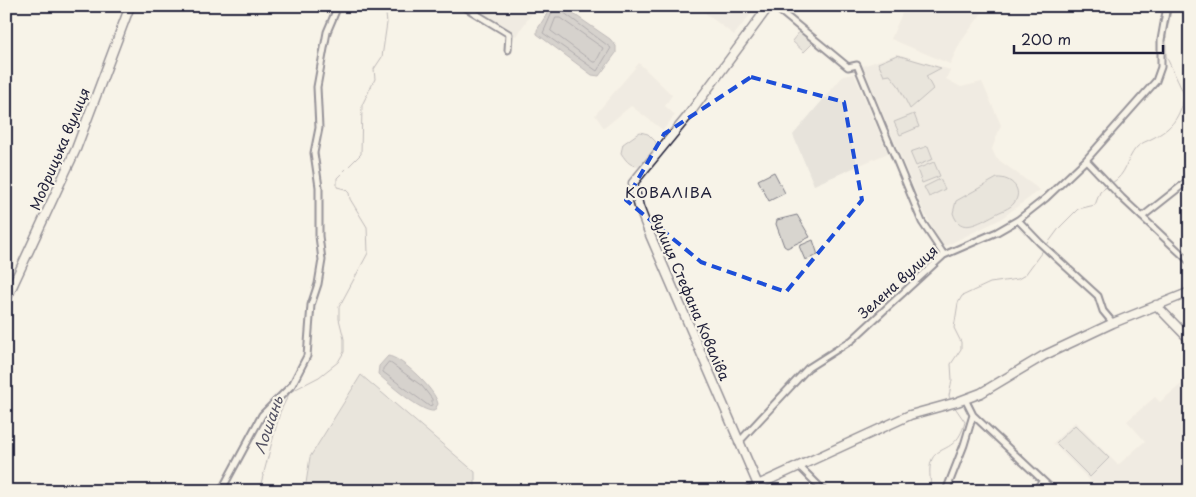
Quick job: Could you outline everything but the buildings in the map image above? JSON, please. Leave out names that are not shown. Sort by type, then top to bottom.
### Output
[{"type":"street","name":"Модрицька вулиця","points":[[6,300],[70,164],[130,6]]},
{"type":"street","points":[[221,491],[262,416],[292,385],[307,356],[310,305],[318,284],[322,260],[319,236],[319,187],[314,153],[319,128],[317,87],[327,32],[338,6]]},
{"type":"street","points":[[463,6],[509,34],[508,50]]},
{"type":"street","name":"вулиця Стефана Коваліва","points":[[760,488],[738,443],[639,207],[633,184],[687,117],[769,6]]},
{"type":"street","points":[[774,6],[848,67],[857,65],[922,222],[944,254]]},
{"type":"street","name":"Зелена вулиця","points":[[738,443],[808,368],[852,340],[944,254],[997,232],[1018,220],[1086,160],[1156,81],[1161,67],[1160,40],[1166,6]]},
{"type":"street","points":[[1086,160],[1112,188],[1190,262]]},
{"type":"street","points":[[1142,217],[1190,179]]},
{"type":"street","points":[[1018,220],[1098,296],[1103,310],[1113,323]]},
{"type":"street","points":[[744,491],[760,488],[800,466],[910,415],[961,401],[981,393],[1043,356],[1113,323],[1190,292]]},
{"type":"street","points":[[1156,305],[1190,340]]},
{"type":"street","points":[[961,401],[973,415],[1054,491]]},
{"type":"street","points":[[946,491],[964,445],[973,415]]},
{"type":"street","points":[[800,466],[824,491]]},
{"type":"street","points":[[1034,491],[1043,481]]},
{"type":"highlighted area","points":[[751,77],[844,102],[862,200],[786,292],[701,262],[626,200],[664,134]]},
{"type":"shaded area","points":[[465,6],[537,6],[516,36]]},
{"type":"shaded area","points":[[696,6],[757,6],[734,35]]},
{"type":"shaded area","points":[[905,6],[987,6],[960,43],[950,64],[891,39]]},
{"type":"shaded area","points":[[800,31],[813,43],[804,52],[792,41]]},
{"type":"shaded area","points":[[897,54],[950,70],[946,79],[961,87],[982,82],[1001,125],[992,149],[996,158],[1040,190],[999,220],[943,247],[924,212],[863,66]]},
{"type":"shaded area","points":[[897,55],[941,68],[926,76],[933,89],[910,109],[898,85],[890,75],[884,76],[878,63]]},
{"type":"shaded area","points":[[639,63],[672,95],[665,106],[675,115],[663,130],[631,106],[604,128],[595,115]]},
{"type":"shaded area","points":[[854,74],[888,153],[814,185],[793,135],[843,76]]},
{"type":"shaded area","points":[[914,114],[919,127],[900,135],[894,122]]},
{"type":"shaded area","points":[[640,132],[648,134],[656,142],[655,149],[643,165],[635,166],[627,162],[621,153],[623,144]]},
{"type":"shaded area","points":[[928,146],[933,159],[916,166],[910,152]]},
{"type":"shaded area","points":[[934,162],[940,176],[922,183],[917,169]]},
{"type":"shaded area","points":[[774,172],[785,193],[769,201],[758,180]]},
{"type":"shaded area","points":[[997,178],[1011,182],[1017,189],[1017,198],[1014,203],[977,224],[965,226],[960,224],[953,213],[956,201]]},
{"type":"shaded area","points":[[940,179],[945,189],[929,197],[924,187]]},
{"type":"shaded area","points":[[797,215],[810,237],[787,248],[784,246],[776,224],[777,220]]},
{"type":"shaded area","points":[[813,240],[818,255],[805,260],[799,246]]},
{"type":"shaded area","points":[[361,375],[475,472],[475,491],[305,490],[310,457]]},
{"type":"shaded area","points":[[1190,377],[1190,491],[1100,491],[1053,443],[1075,422],[1118,465],[1145,441],[1127,421],[1155,397],[1160,402]]},
{"type":"shaded area","points":[[1075,425],[1109,458],[1090,477],[1056,443]]},
{"type":"water","points":[[562,6],[610,39],[616,46],[616,53],[599,76],[592,75],[537,34],[537,30],[551,7]]},
{"type":"water","points":[[388,356],[401,362],[425,383],[438,404],[434,411],[414,403],[378,374],[379,366]]},
{"type":"waterway","name":"Лошань","points":[[259,491],[280,412],[290,392],[319,377],[338,362],[344,352],[339,307],[368,253],[367,227],[350,199],[349,193],[345,189],[337,187],[337,178],[361,154],[362,105],[375,79],[374,69],[382,57],[387,23],[385,6]]},
{"type":"waterway","points":[[1112,183],[1124,171],[1138,146],[1170,126],[1178,116],[1183,103],[1185,96],[1166,56],[1166,35],[1172,6]]},
{"type":"waterway","points":[[1046,246],[1060,227],[1078,209],[1095,205],[1100,192],[1109,185]]},
{"type":"waterway","points":[[951,400],[949,396],[952,380],[951,364],[961,349],[961,342],[954,328],[958,303],[962,296],[990,283],[1018,279],[1025,275],[1044,249]]},
{"type":"waterway","points":[[932,491],[931,462],[935,455],[954,443],[960,435],[965,422],[954,406]]},
{"type":"district","name":"КОВАЛІВА","points":[[669,193]]}]
